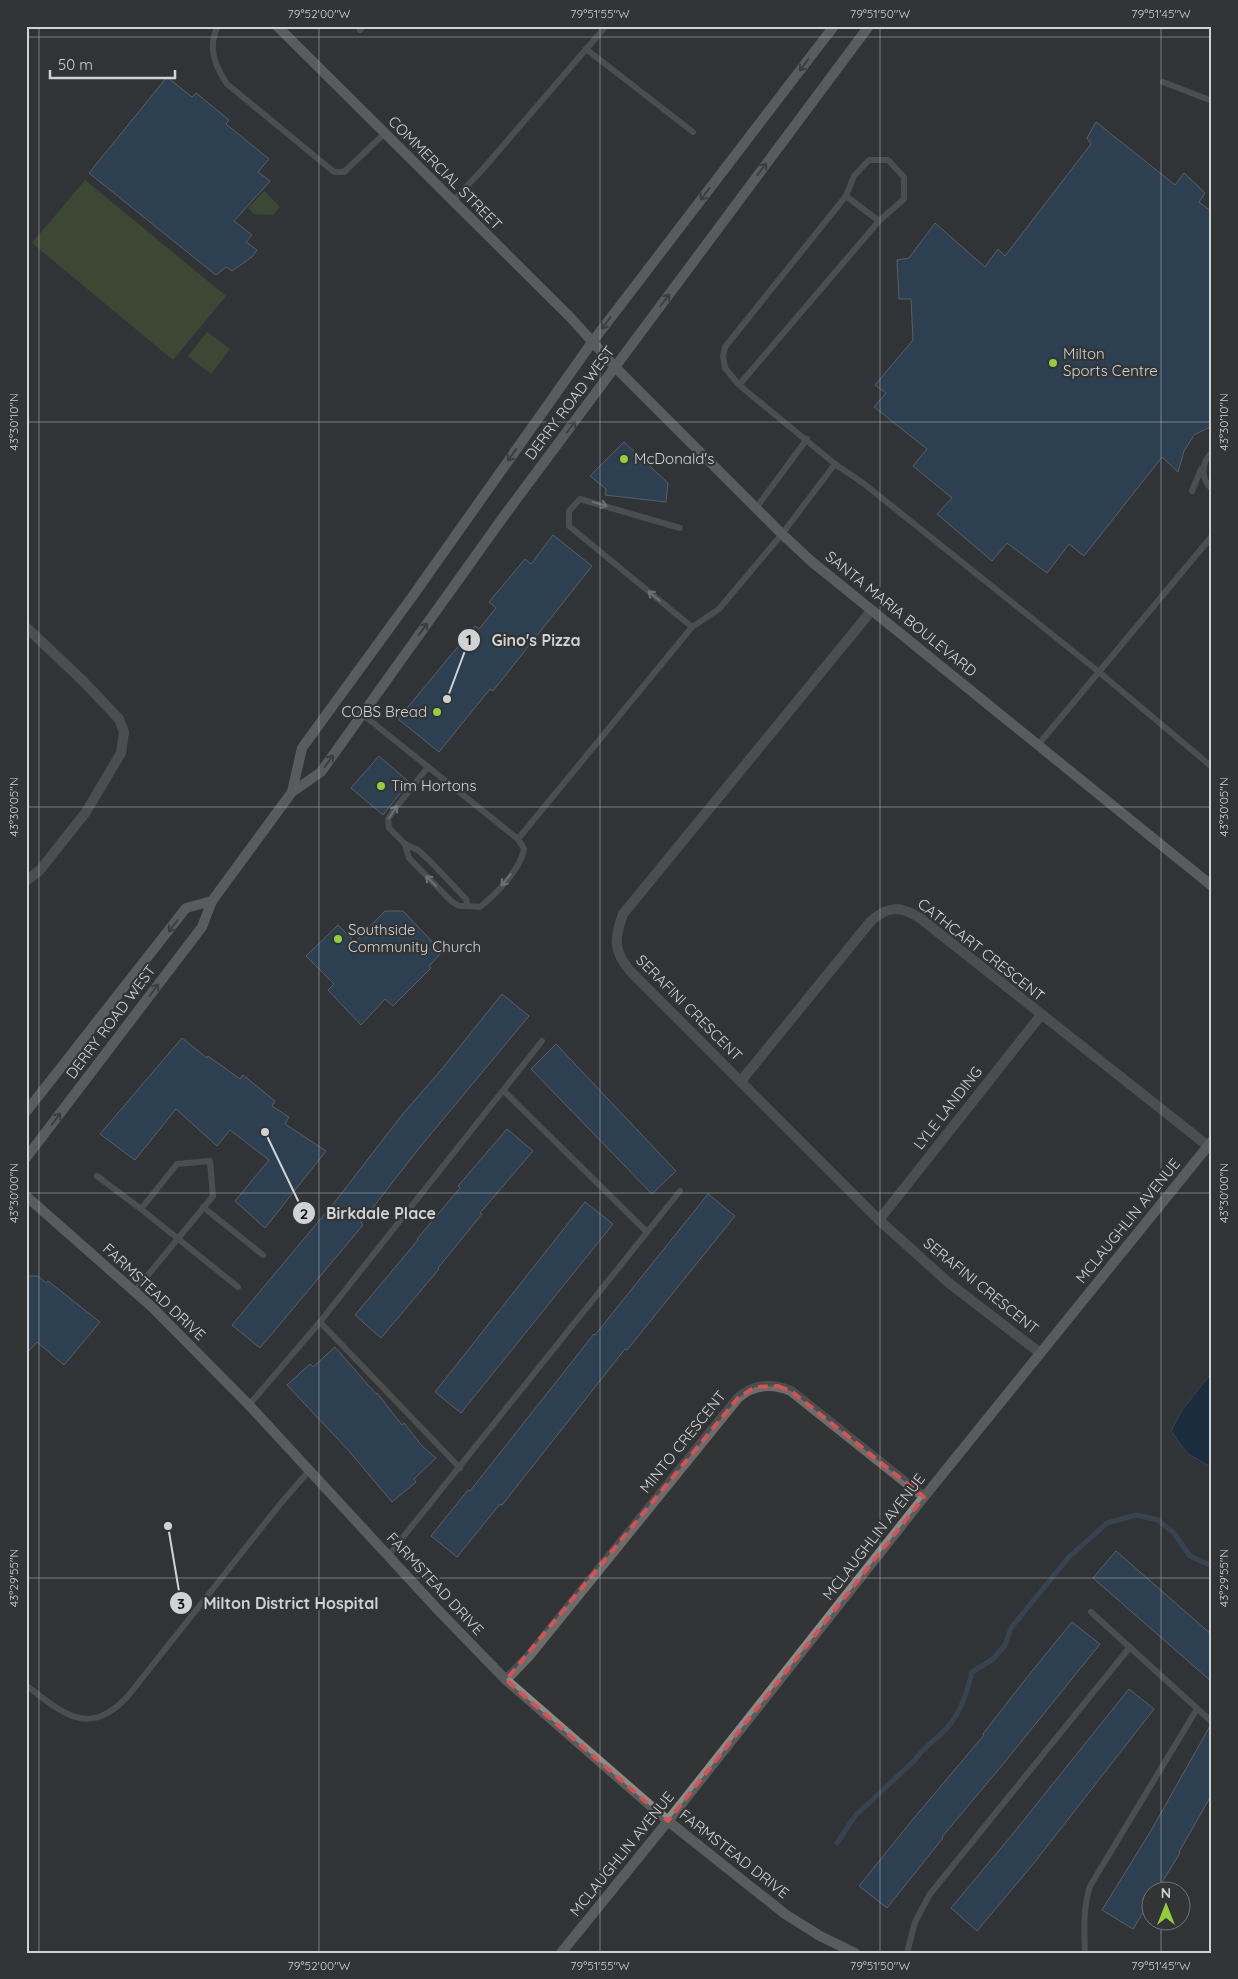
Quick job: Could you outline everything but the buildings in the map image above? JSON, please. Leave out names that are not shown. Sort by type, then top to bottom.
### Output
[{"type":"street","name":"COMMERCIAL STREET","points":[[277,26],[593,341]]},
{"type":"street","name":"DERRY ROAD WEST","points":[[292,792],[302,748],[412,597],[593,341],[834,26]]},
{"type":"street","name":"DERRY ROAD WEST","points":[[26,1158],[202,927],[212,901],[292,792],[321,772],[504,516],[869,26]]},
{"type":"street","name":"SANTA MARIA BOULEVARD","points":[[593,341],[615,367],[811,561],[1212,886]]},
{"type":"street","name":"SERAFINI CRESCENT","points":[[872,610],[623,914],[617,930],[617,947],[620,959],[879,1220],[949,1283],[1040,1353]]},
{"type":"street","points":[[26,627],[83,681],[119,719],[124,732],[121,753],[86,812],[40,870],[26,881]]},
{"type":"street","name":"DERRY ROAD WEST","points":[[26,1112],[186,908],[212,901]]},
{"type":"street","name":"CATHCART CRESCENT","points":[[741,1081],[870,922],[881,911],[896,908],[908,910],[920,918],[1041,1014],[1210,1143]]},
{"type":"street","name":"LYLE LANDING","points":[[879,1220],[1041,1014]]},
{"type":"street","name":"MCLAUGHLIN AVENUE","points":[[561,1953],[668,1821],[924,1497],[1210,1143]]},
{"type":"street","name":"FARMSTEAD DRIVE","points":[[26,1196],[152,1307],[248,1405],[506,1680],[668,1821],[785,1914],[820,1936],[855,1953]]},
{"type":"street","name":"MINTO CRESCENT","points":[[506,1680],[529,1656],[745,1391],[755,1387],[778,1386],[791,1391],[924,1497]]},
{"type":"lane","points":[[218,26],[213,42],[213,56],[226,84],[334,172],[344,172],[384,134]]},
{"type":"lane","points":[[452,202],[483,169],[606,26]]},
{"type":"lane","points":[[586,50],[693,132]]},
{"type":"lane","points":[[1163,82],[1212,101]]},
{"type":"lane","points":[[740,385],[879,221],[904,199],[904,177],[888,160],[869,160],[854,176],[846,196],[724,347],[725,368],[740,385],[835,464],[863,484],[1099,672],[1212,768]]},
{"type":"lane","points":[[846,196],[879,221]]},
{"type":"lane","points":[[756,508],[807,439]]},
{"type":"lane","points":[[1192,491],[1204,464],[1212,452]]},
{"type":"lane","points":[[518,839],[692,627],[719,609],[782,534],[835,464]]},
{"type":"lane","points":[[1204,464],[1204,479],[1212,489]]},
{"type":"lane","points":[[680,528],[580,499],[569,511],[569,526],[692,627]]},
{"type":"lane","points":[[1038,745],[1212,536]]},
{"type":"lane","points":[[362,714],[518,839],[524,849],[523,856],[508,878],[491,898],[480,907],[460,906],[451,901],[409,858],[405,844]]},
{"type":"lane","points":[[428,767],[388,819],[389,828],[405,844],[418,850],[461,894],[468,906]]},
{"type":"lane","points":[[248,1405],[320,1322],[542,1041]]},
{"type":"lane","points":[[504,1090],[647,1232]]},
{"type":"lane","points":[[134,1292],[213,1196],[210,1161],[177,1164],[140,1209]]},
{"type":"lane","points":[[96,1176],[238,1287]]},
{"type":"lane","points":[[388,1556],[680,1192]]},
{"type":"lane","points":[[203,1207],[263,1255]]},
{"type":"lane","points":[[320,1322],[460,1468]]},
{"type":"lane","points":[[26,1685],[57,1708],[72,1716],[96,1718],[108,1714],[128,1696],[309,1471]]},
{"type":"lane","points":[[1091,1612],[1212,1722]]},
{"type":"lane","points":[[908,1953],[915,1922],[930,1894],[1130,1647]]},
{"type":"lane","points":[[1085,1953],[1083,1920],[1090,1886],[1197,1709]]},
{"type":"highlighted area","points":[[778,1386],[791,1391],[924,1497],[668,1821],[506,1680],[738,1398],[755,1387]]},
{"type":"green space","points":[[85,180],[226,296],[173,360],[32,243]]},
{"type":"green space","points":[[264,191],[280,207],[273,215],[254,214],[248,208]]},
{"type":"green space","points":[[207,332],[230,349],[211,374],[188,356]]},
{"type":"water","points":[[1212,1372],[1212,1468],[1187,1453],[1171,1431],[1182,1410]]},
{"type":"waterway","points":[[837,1843],[855,1816],[947,1728],[961,1706],[972,1672],[993,1659],[1005,1645],[1011,1628],[1068,1558],[1107,1523],[1136,1515],[1158,1520],[1174,1533],[1190,1556],[1212,1566]]},
{"type":"place","name":"Milton Sports Centre","points":[[1053,363]]},
{"type":"place","name":"McDonald's","points":[[624,459]]},
{"type":"place","name":"Gino's Pizza","points":[[447,699]]},
{"type":"place","name":"COBS Bread","points":[[437,712]]},
{"type":"place","name":"Tim Hortons","points":[[381,786]]},
{"type":"place","name":"Southside Community Church","points":[[338,939]]},
{"type":"place","name":"Birkdale Place","points":[[265,1132]]},
{"type":"place","name":"Milton District Hospital","points":[[168,1526]]}]
